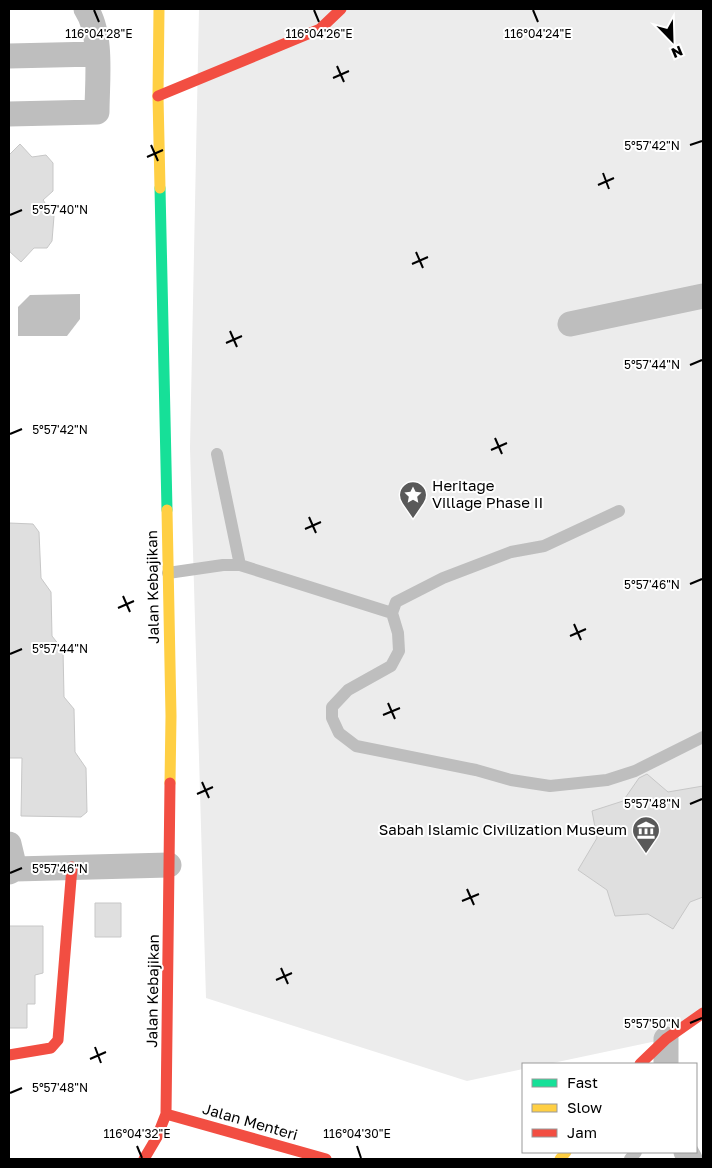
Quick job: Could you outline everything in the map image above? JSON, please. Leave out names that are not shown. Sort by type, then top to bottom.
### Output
[{"type":"street","points":[[9,114],[97,112],[97,54],[92,18],[86,9]]},
{"type":"street","name":"Jalan Kebajikan","points":[[144,1159],[157,1137],[166,1114],[171,716],[158,96],[159,9]]},
{"type":"street","points":[[158,96],[320,29],[341,9]]},
{"type":"street","points":[[9,56],[97,54]]},
{"type":"street","points":[[570,324],[703,296]]},
{"type":"street","points":[[9,844],[12,870],[169,865]]},
{"type":"street","points":[[9,1055],[51,1048],[58,1040],[72,867]]},
{"type":"street","points":[[641,1063],[666,1039],[703,1013]]},
{"type":"street","points":[[666,1039],[666,1063]]},
{"type":"street","name":"Jalan Menteri","points":[[166,1114],[326,1159]]},
{"type":"lane","points":[[217,454],[240,566]]},
{"type":"lane","points":[[619,511],[544,546],[511,552],[443,578],[396,602],[392,613],[398,633],[399,651],[391,666],[348,690],[332,707],[332,718],[339,733],[356,746],[476,770],[511,780],[550,786],[607,780],[635,771],[703,737]]},
{"type":"lane","points":[[168,573],[223,566],[240,566],[392,613]]},
{"type":"shaded area","points":[[199,9],[703,9],[703,1012],[666,1039],[553,1063],[522,1063],[522,1069],[467,1081],[206,998],[190,448]]},
{"type":"shaded area","points":[[80,294],[80,319],[67,336],[18,336],[18,307],[30,295]]},
{"type":"building","points":[[20,144],[32,157],[46,155],[53,163],[53,191],[43,200],[54,216],[52,241],[47,248],[34,248],[21,262],[10,252],[9,246],[9,155]]},
{"type":"building","points":[[9,523],[33,524],[39,532],[41,578],[51,592],[52,636],[63,650],[64,697],[74,709],[75,752],[86,768],[87,812],[81,817],[21,816],[22,758],[9,758]]},
{"type":"building","name":"Sabah Islamic Civilization Museum","points":[[647,774],[668,792],[703,786],[703,897],[690,902],[673,929],[648,914],[615,916],[607,890],[578,870],[597,838],[592,811],[623,801],[639,778]]},
{"type":"building","points":[[95,903],[121,903],[121,937],[95,937]]},
{"type":"building","points":[[9,926],[43,926],[43,973],[35,975],[35,1004],[27,1004],[27,1028],[9,1028]]},
{"type":"traffic: fast","points":[[160,188],[167,510]]},
{"type":"traffic: slow","points":[[159,9],[160,188]]},
{"type":"traffic: slow","points":[[167,510],[171,716],[170,783]]},
{"type":"traffic: slow","points":[[560,1159],[565,1153]]},
{"type":"traffic: jam","points":[[158,96],[320,29],[341,9]]},
{"type":"traffic: jam","points":[[144,1159],[157,1137],[166,1114],[170,783]]},
{"type":"traffic: jam","points":[[9,1055],[51,1048],[58,1040],[72,867]]},
{"type":"traffic: jam","points":[[641,1063],[666,1039],[703,1013]]},
{"type":"traffic: jam","points":[[166,1114],[326,1159]]},
{"type":"place","name":"Heritage Village Phase II","points":[[413,519]]},
{"type":"place","name":"Sabah Islamic Civilization Museum","points":[[646,854]]}]
